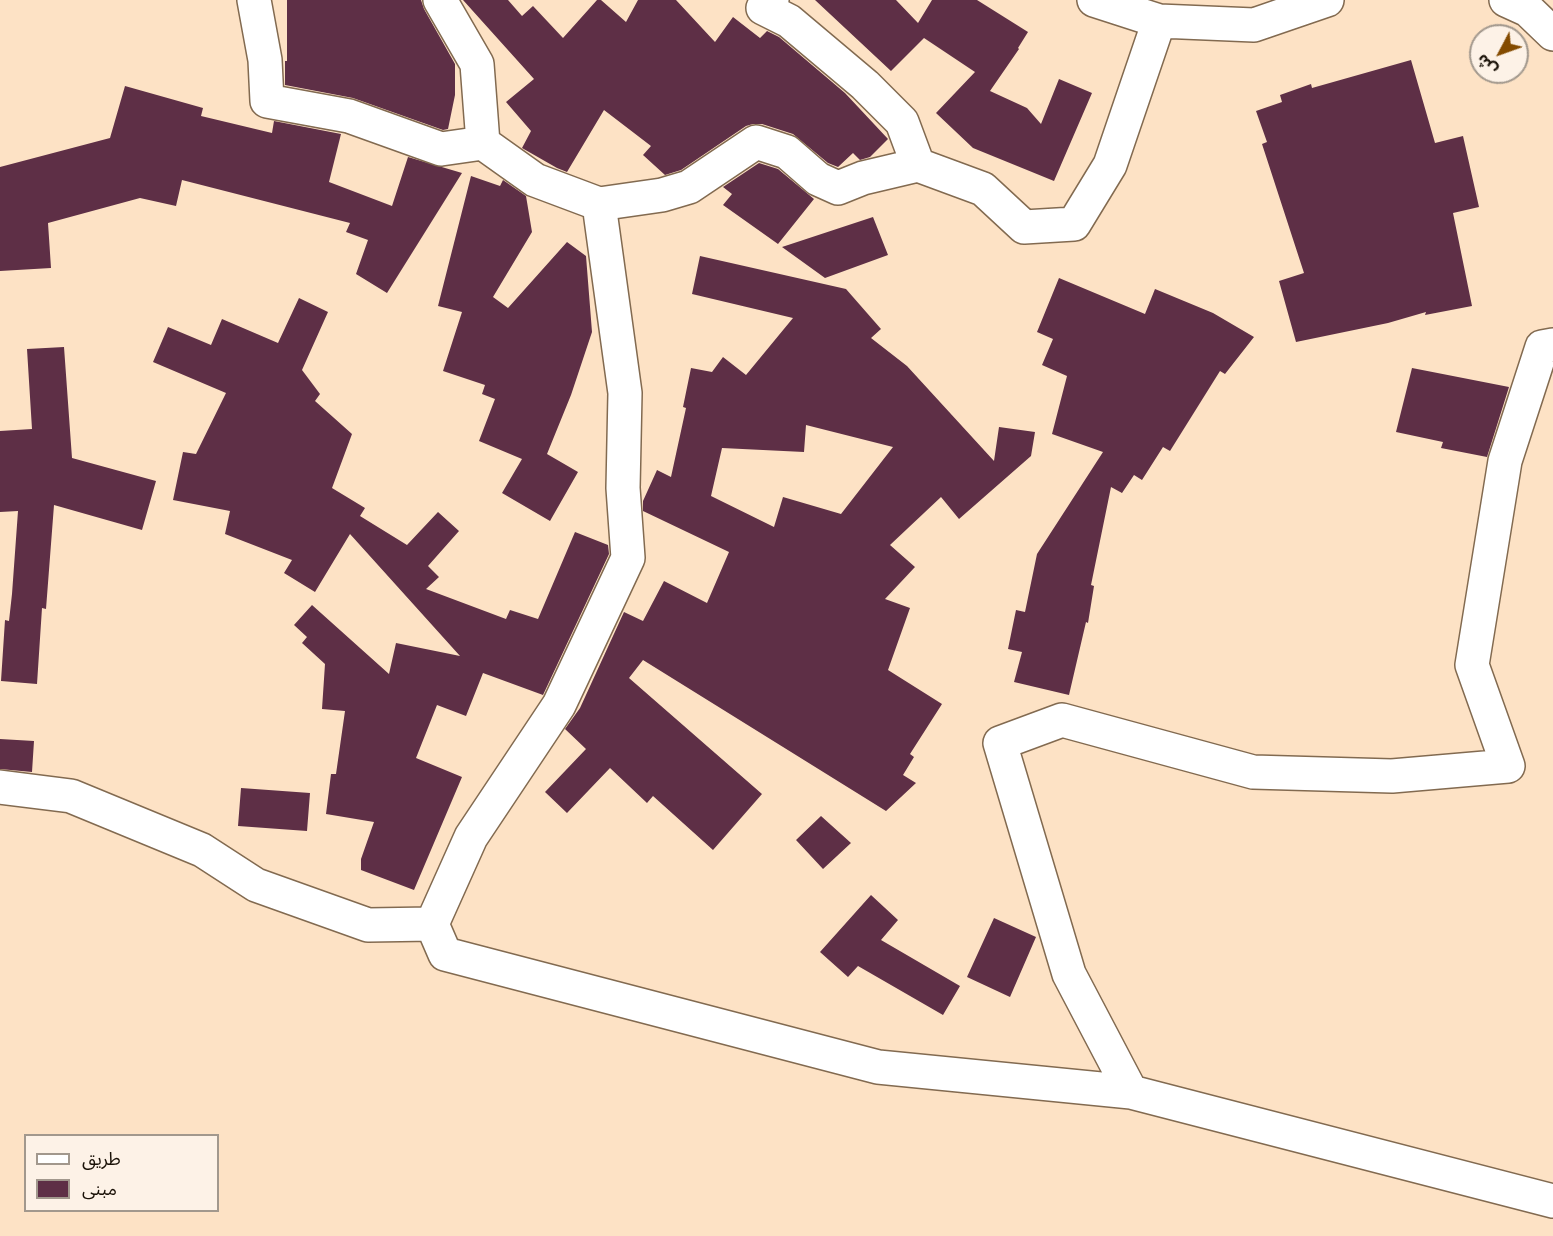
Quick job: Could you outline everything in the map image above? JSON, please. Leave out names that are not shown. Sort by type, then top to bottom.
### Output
[{"type":"street","points":[[254,0],[265,60],[267,101],[349,116],[441,149],[483,143],[535,180],[599,204],[662,195],[689,187],[756,142],[787,152],[818,179],[838,188],[863,178],[918,165],[983,189],[1024,227],[1074,224],[1110,165],[1159,21]]},
{"type":"street","points":[[440,0],[477,64],[483,143]]},
{"type":"street","points":[[772,0],[763,8],[789,21],[865,85],[902,122],[918,165]]},
{"type":"street","points":[[1094,0],[1159,21],[1254,26],[1327,0]]},
{"type":"street","points":[[1506,0],[1528,10],[1553,34]]},
{"type":"street","points":[[599,204],[625,393],[623,488],[628,558],[559,705],[471,837],[432,924],[445,954],[878,1067],[1131,1092],[1553,1201]]},
{"type":"street","points":[[1131,1092],[1069,974],[1000,743],[1062,720],[1253,772],[1392,776],[1508,766],[1472,665],[1505,461],[1542,347],[1553,345]]},
{"type":"street","points":[[0,787],[71,796],[202,850],[256,885],[368,925],[432,924]]},
{"type":"building","points":[[287,0],[421,0],[455,64],[455,95],[448,129],[443,130],[353,98],[285,85]]},
{"type":"building","points":[[463,0],[508,0],[522,16],[533,6],[563,38],[597,0],[601,0],[626,22],[638,0],[676,0],[715,42],[733,17],[760,38],[767,31],[779,37],[845,93],[888,139],[870,157],[860,160],[853,153],[838,167],[828,163],[793,134],[762,124],[753,124],[746,126],[681,170],[665,175],[643,155],[651,146],[604,110],[567,172],[522,148],[531,131],[506,102],[534,79]]},
{"type":"building","points":[[815,0],[896,0],[918,23],[932,0],[977,0],[1028,32],[990,91],[1027,108],[1041,124],[1059,79],[1092,93],[1054,181],[973,148],[936,113],[975,72],[924,38],[891,71]]},
{"type":"building","points":[[1411,60],[1435,143],[1463,136],[1479,207],[1453,213],[1472,306],[1425,315],[1426,312],[1388,323],[1296,342],[1279,281],[1304,273],[1262,144],[1267,142],[1256,111],[1282,102],[1280,95],[1311,84],[1312,88]]},
{"type":"building","points":[[125,86],[203,108],[201,116],[272,133],[274,121],[341,134],[329,182],[392,206],[408,157],[462,173],[387,293],[356,274],[368,240],[346,232],[350,223],[182,180],[176,206],[140,198],[48,223],[51,268],[0,271],[0,167],[110,138]]},
{"type":"building","points":[[759,163],[778,169],[814,199],[778,244],[723,205],[732,194],[723,187]]},
{"type":"building","points":[[471,176],[500,186],[503,180],[526,196],[532,232],[493,297],[508,308],[567,242],[586,256],[592,332],[571,395],[547,454],[578,472],[550,521],[502,493],[522,459],[479,441],[495,399],[482,394],[485,385],[443,371],[462,312],[438,306]]},
{"type":"building","points":[[873,217],[888,255],[825,278],[782,247]]},
{"type":"building","points":[[700,256],[846,289],[881,329],[871,338],[907,366],[994,461],[999,427],[1035,432],[1031,456],[959,519],[941,497],[890,545],[915,567],[885,599],[910,608],[888,670],[942,704],[910,754],[914,757],[903,775],[916,783],[886,811],[643,660],[629,678],[762,794],[713,850],[653,796],[647,803],[610,768],[567,813],[545,792],[586,749],[565,729],[580,708],[624,612],[643,621],[664,581],[707,603],[729,552],[643,511],[643,501],[657,470],[671,477],[686,408],[683,407],[691,368],[712,372],[723,357],[746,375],[793,318],[692,294]],"holes":[[[806,425],[893,447],[841,514],[783,497],[774,527],[711,496],[722,448],[804,452]]]},
{"type":"building","points":[[1059,278],[1145,314],[1155,289],[1213,313],[1254,337],[1225,374],[1220,371],[1170,451],[1163,447],[1142,480],[1134,475],[1122,493],[1111,487],[1091,585],[1094,586],[1088,623],[1086,622],[1069,695],[1014,682],[1022,652],[1008,649],[1016,610],[1025,612],[1037,554],[1103,452],[1052,434],[1067,376],[1042,365],[1053,339],[1037,332]]},
{"type":"building","points":[[299,298],[328,312],[302,370],[320,394],[315,401],[352,434],[332,488],[365,508],[360,516],[407,545],[438,512],[459,531],[428,566],[439,577],[426,589],[506,619],[510,610],[538,619],[575,532],[608,545],[609,554],[543,695],[483,673],[466,716],[437,705],[416,758],[462,777],[414,890],[361,870],[361,859],[374,822],[326,814],[331,774],[336,774],[345,711],[322,709],[325,664],[302,643],[307,637],[294,625],[312,605],[389,674],[396,643],[460,656],[350,534],[315,592],[284,573],[292,560],[225,534],[230,511],[173,500],[183,452],[196,454],[226,393],[153,362],[168,327],[211,345],[222,319],[278,343]]},
{"type":"building","points":[[64,347],[72,458],[156,481],[142,530],[54,505],[46,609],[42,608],[37,684],[1,681],[5,620],[9,621],[12,594],[18,511],[0,512],[0,431],[32,429],[27,349]]},
{"type":"building","points":[[1412,368],[1509,387],[1487,457],[1441,448],[1443,442],[1396,432]]},
{"type":"building","points":[[0,739],[34,741],[32,772],[0,769]]},
{"type":"building","points":[[241,788],[310,793],[307,831],[238,826]]},
{"type":"building","points":[[821,816],[851,843],[823,869],[796,840]]},
{"type":"building","points":[[871,895],[898,920],[881,940],[960,986],[943,1015],[858,966],[848,977],[820,952]]},
{"type":"building","points":[[994,918],[1036,937],[1010,997],[967,977]]}]
